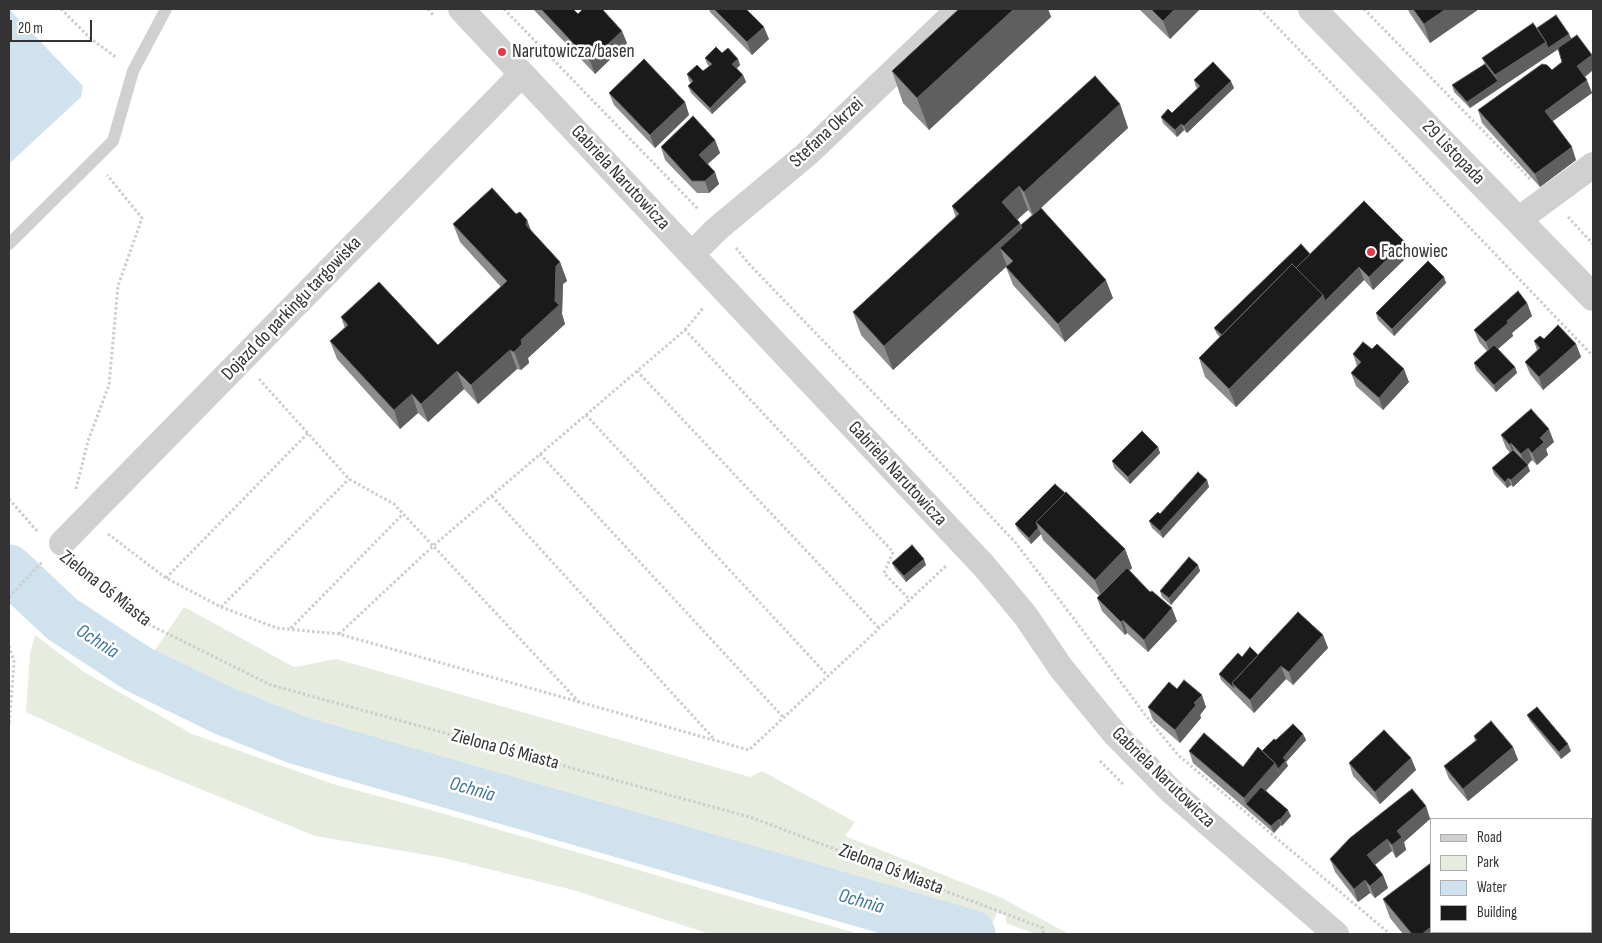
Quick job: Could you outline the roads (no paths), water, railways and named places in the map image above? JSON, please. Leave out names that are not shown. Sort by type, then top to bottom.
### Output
[{"type":"street","name":"Gabriela Narutowicza","points":[[461,9],[984,566],[1025,615],[1061,668],[1115,734],[1171,791],[1336,934]]},
{"type":"street","name":"Stefana Okrzei","points":[[692,254],[717,229],[807,154],[959,9]]},
{"type":"street","name":"29 Listopada","points":[[1312,9],[1593,297]]},
{"type":"street","name":"Dojazd do parkingu targowiska","points":[[58,547],[522,74]]},
{"type":"street","points":[[1518,220],[1593,165]]},
{"type":"lane","points":[[9,244],[113,141],[133,71],[166,9]]},
{"type":"water","points":[[9,9],[83,86],[81,97],[9,164]]},
{"type":"waterway","name":"Ochnia","points":[[9,569],[62,619],[138,669],[224,711],[297,740],[971,934]]},
{"type":"place","name":"Narutowicza/basen","points":[[502,52]]},
{"type":"place","name":"Fachowiec","points":[[1371,252]]}]
